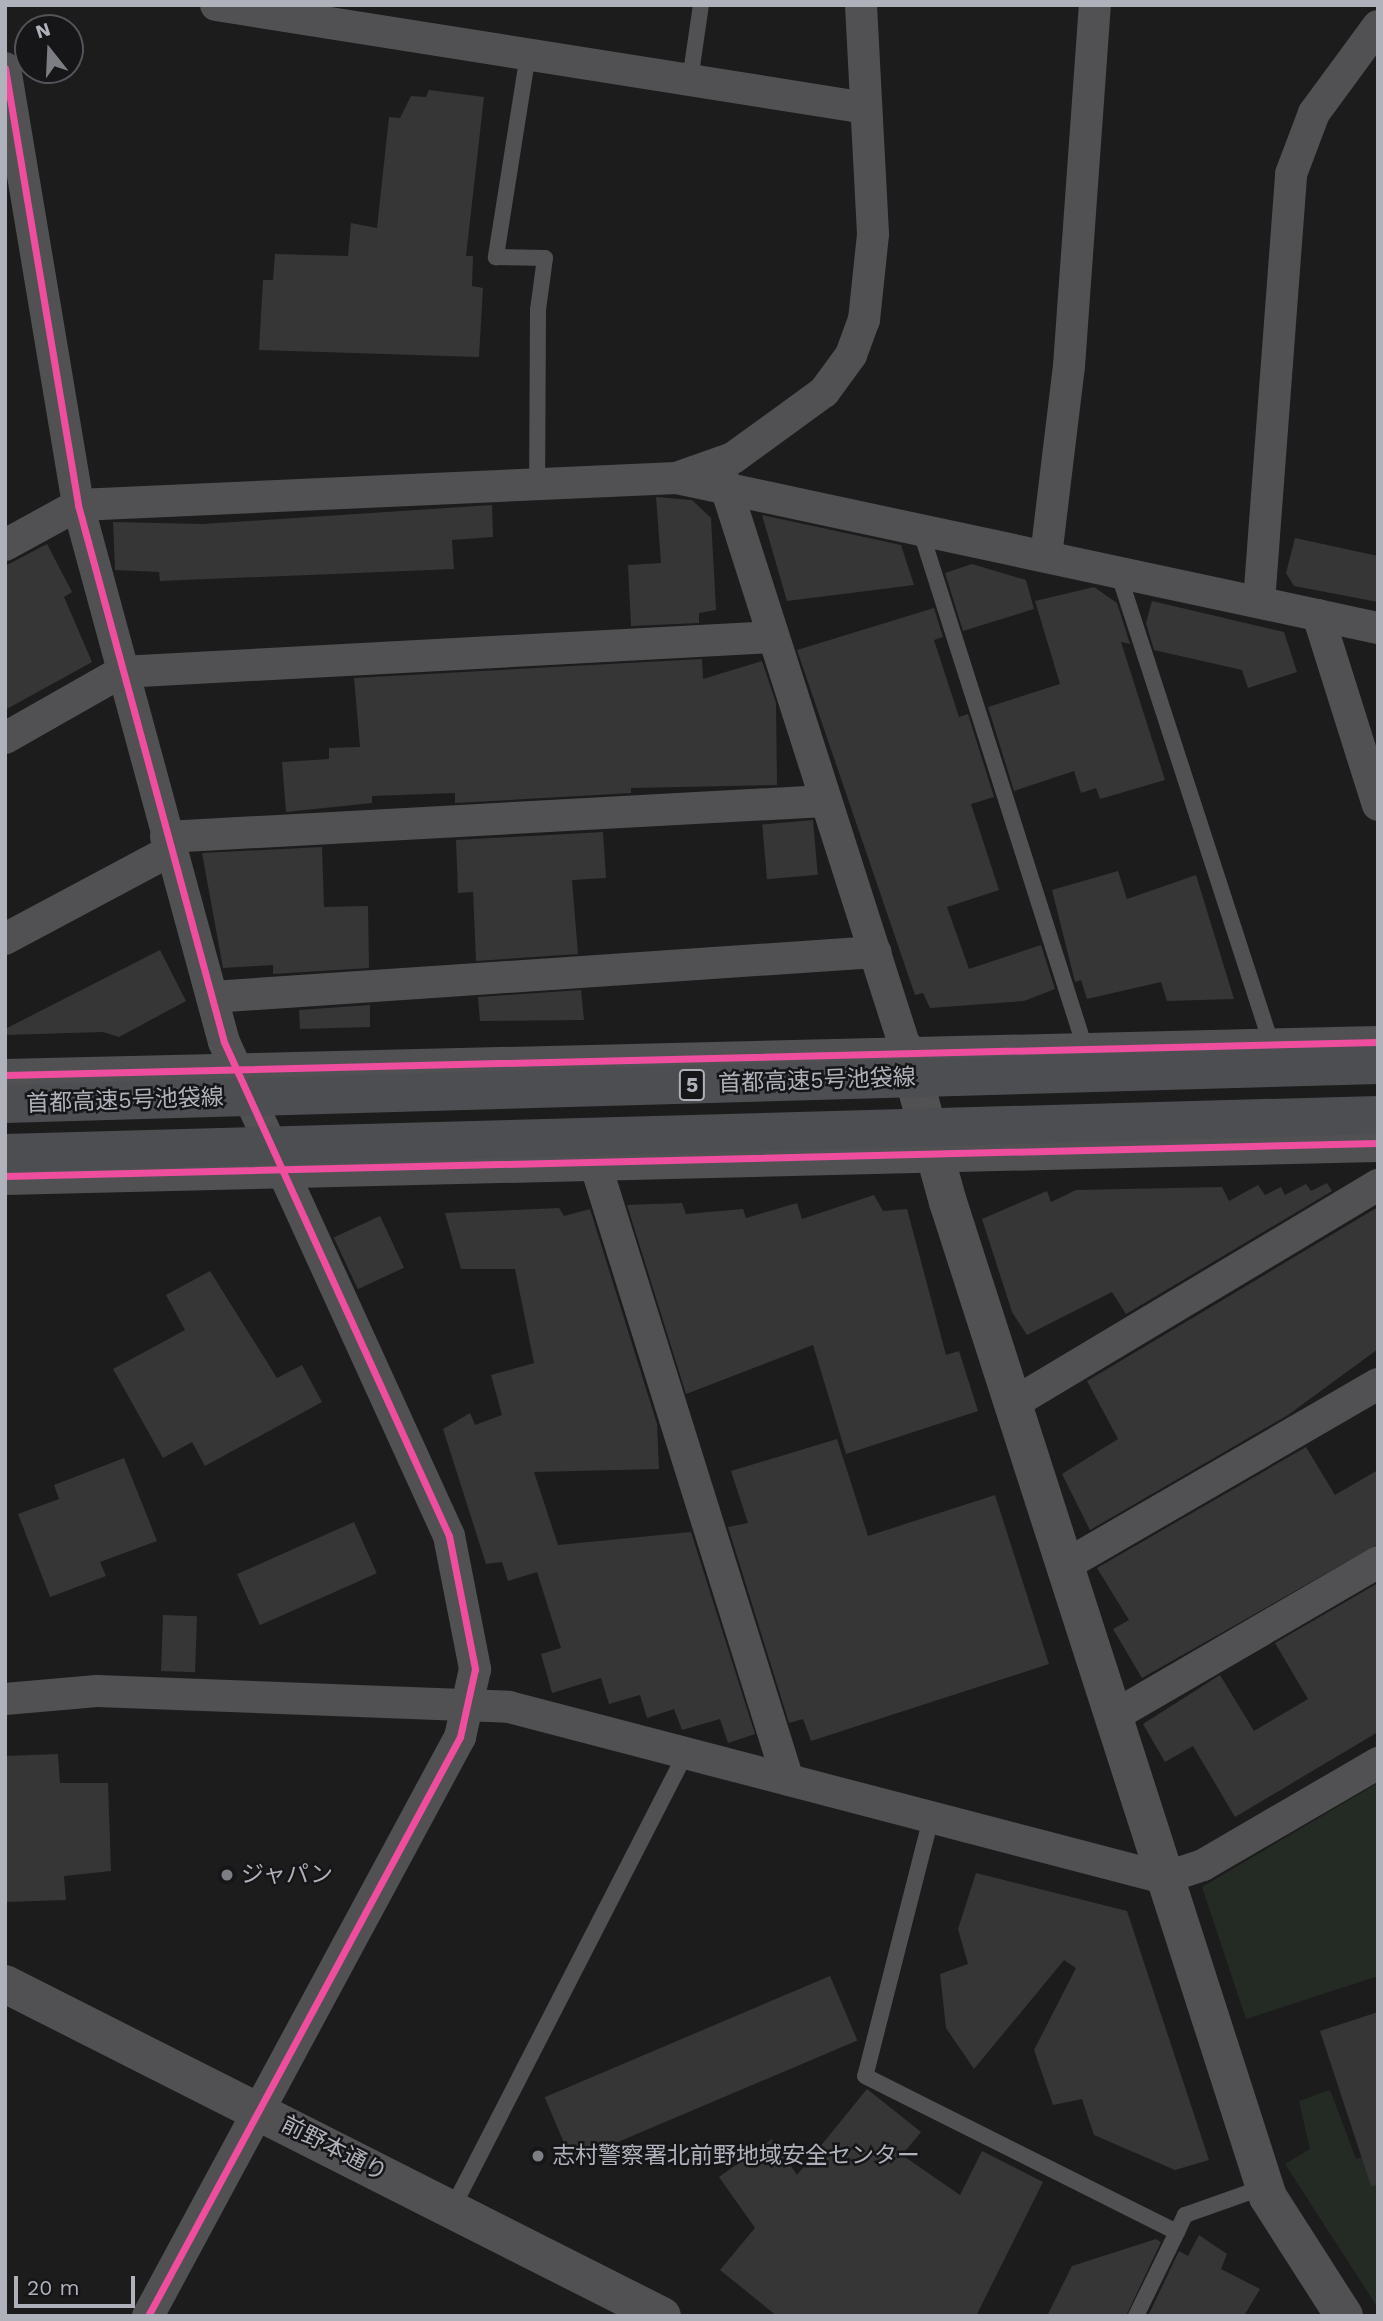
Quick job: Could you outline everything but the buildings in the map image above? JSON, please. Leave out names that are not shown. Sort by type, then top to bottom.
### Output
[{"type":"highway","name":"首都高速5号池袋線","points":[[5,1104],[1378,1065]]},
{"type":"highway","name":"5","points":[[5,1153],[1378,1115]]},
{"type":"street","points":[[216,5],[866,108]]},
{"type":"street","points":[[722,475],[824,391],[851,355],[871,276],[861,5]]},
{"type":"street","points":[[1046,556],[1069,366],[1094,5]]},
{"type":"street","points":[[1259,602],[1292,174],[1314,113],[1378,26]]},
{"type":"street","points":[[5,68],[78,505],[168,844],[233,1070],[449,1536],[475,1669],[460,1737],[257,2109],[148,2316]]},
{"type":"street","points":[[722,475],[906,1050],[933,1154],[1012,1404],[1264,2187],[1344,2316]]},
{"type":"street","points":[[5,545],[78,505],[722,475],[920,529],[1378,628]]},
{"type":"street","points":[[1318,615],[1378,805]]},
{"type":"street","points":[[5,738],[121,672],[773,637]]},
{"type":"street","points":[[5,939],[168,844],[825,801]]},
{"type":"street","points":[[212,998],[875,952]]},
{"type":"street","points":[[5,1075],[906,1050],[1378,1042]]},
{"type":"street","points":[[5,1175],[1378,1143]]},
{"type":"street","points":[[595,1163],[788,1780]]},
{"type":"street","points":[[1012,1404],[1378,1185]]},
{"type":"street","points":[[1064,1566],[1378,1384]]},
{"type":"street","points":[[1112,1717],[1378,1562]]},
{"type":"street","points":[[5,1699],[97,1691],[470,1701],[686,1753],[1164,1878],[1203,1865],[1378,1763]]},
{"type":"street","name":"前野本通り","points":[[5,1984],[662,2316]]},
{"type":"lane","points":[[690,80],[701,5]]},
{"type":"lane","points":[[527,54],[496,257],[545,258],[538,310],[537,485]]},
{"type":"lane","points":[[920,529],[1085,1048]]},
{"type":"lane","points":[[1118,572],[1272,1045]]},
{"type":"lane","points":[[453,2209],[686,1753]]},
{"type":"lane","points":[[931,1818],[865,2076],[1177,2232]]},
{"type":"lane","points":[[1136,2316],[1185,2215],[1264,2187]]},
{"type":"shaded area","points":[[1378,1783],[1378,1976],[1246,2019],[1202,1887]]},
{"type":"shaded area","points":[[1330,2090],[1356,2159],[1378,2151],[1378,2308],[1285,2164],[1310,2149],[1299,2101]]},
{"type":"cycle path","points":[[5,68],[78,505],[224,1042],[449,1536],[475,1669],[460,1737],[148,2316]]},
{"type":"cycle path","points":[[5,1075],[1378,1042]]},
{"type":"cycle path","points":[[5,1176],[1378,1143]]},
{"type":"place","name":"ジャパン","points":[[227,1875]]},
{"type":"place","name":"志村警察署北前野地域安全センター","points":[[538,2156]]}]
